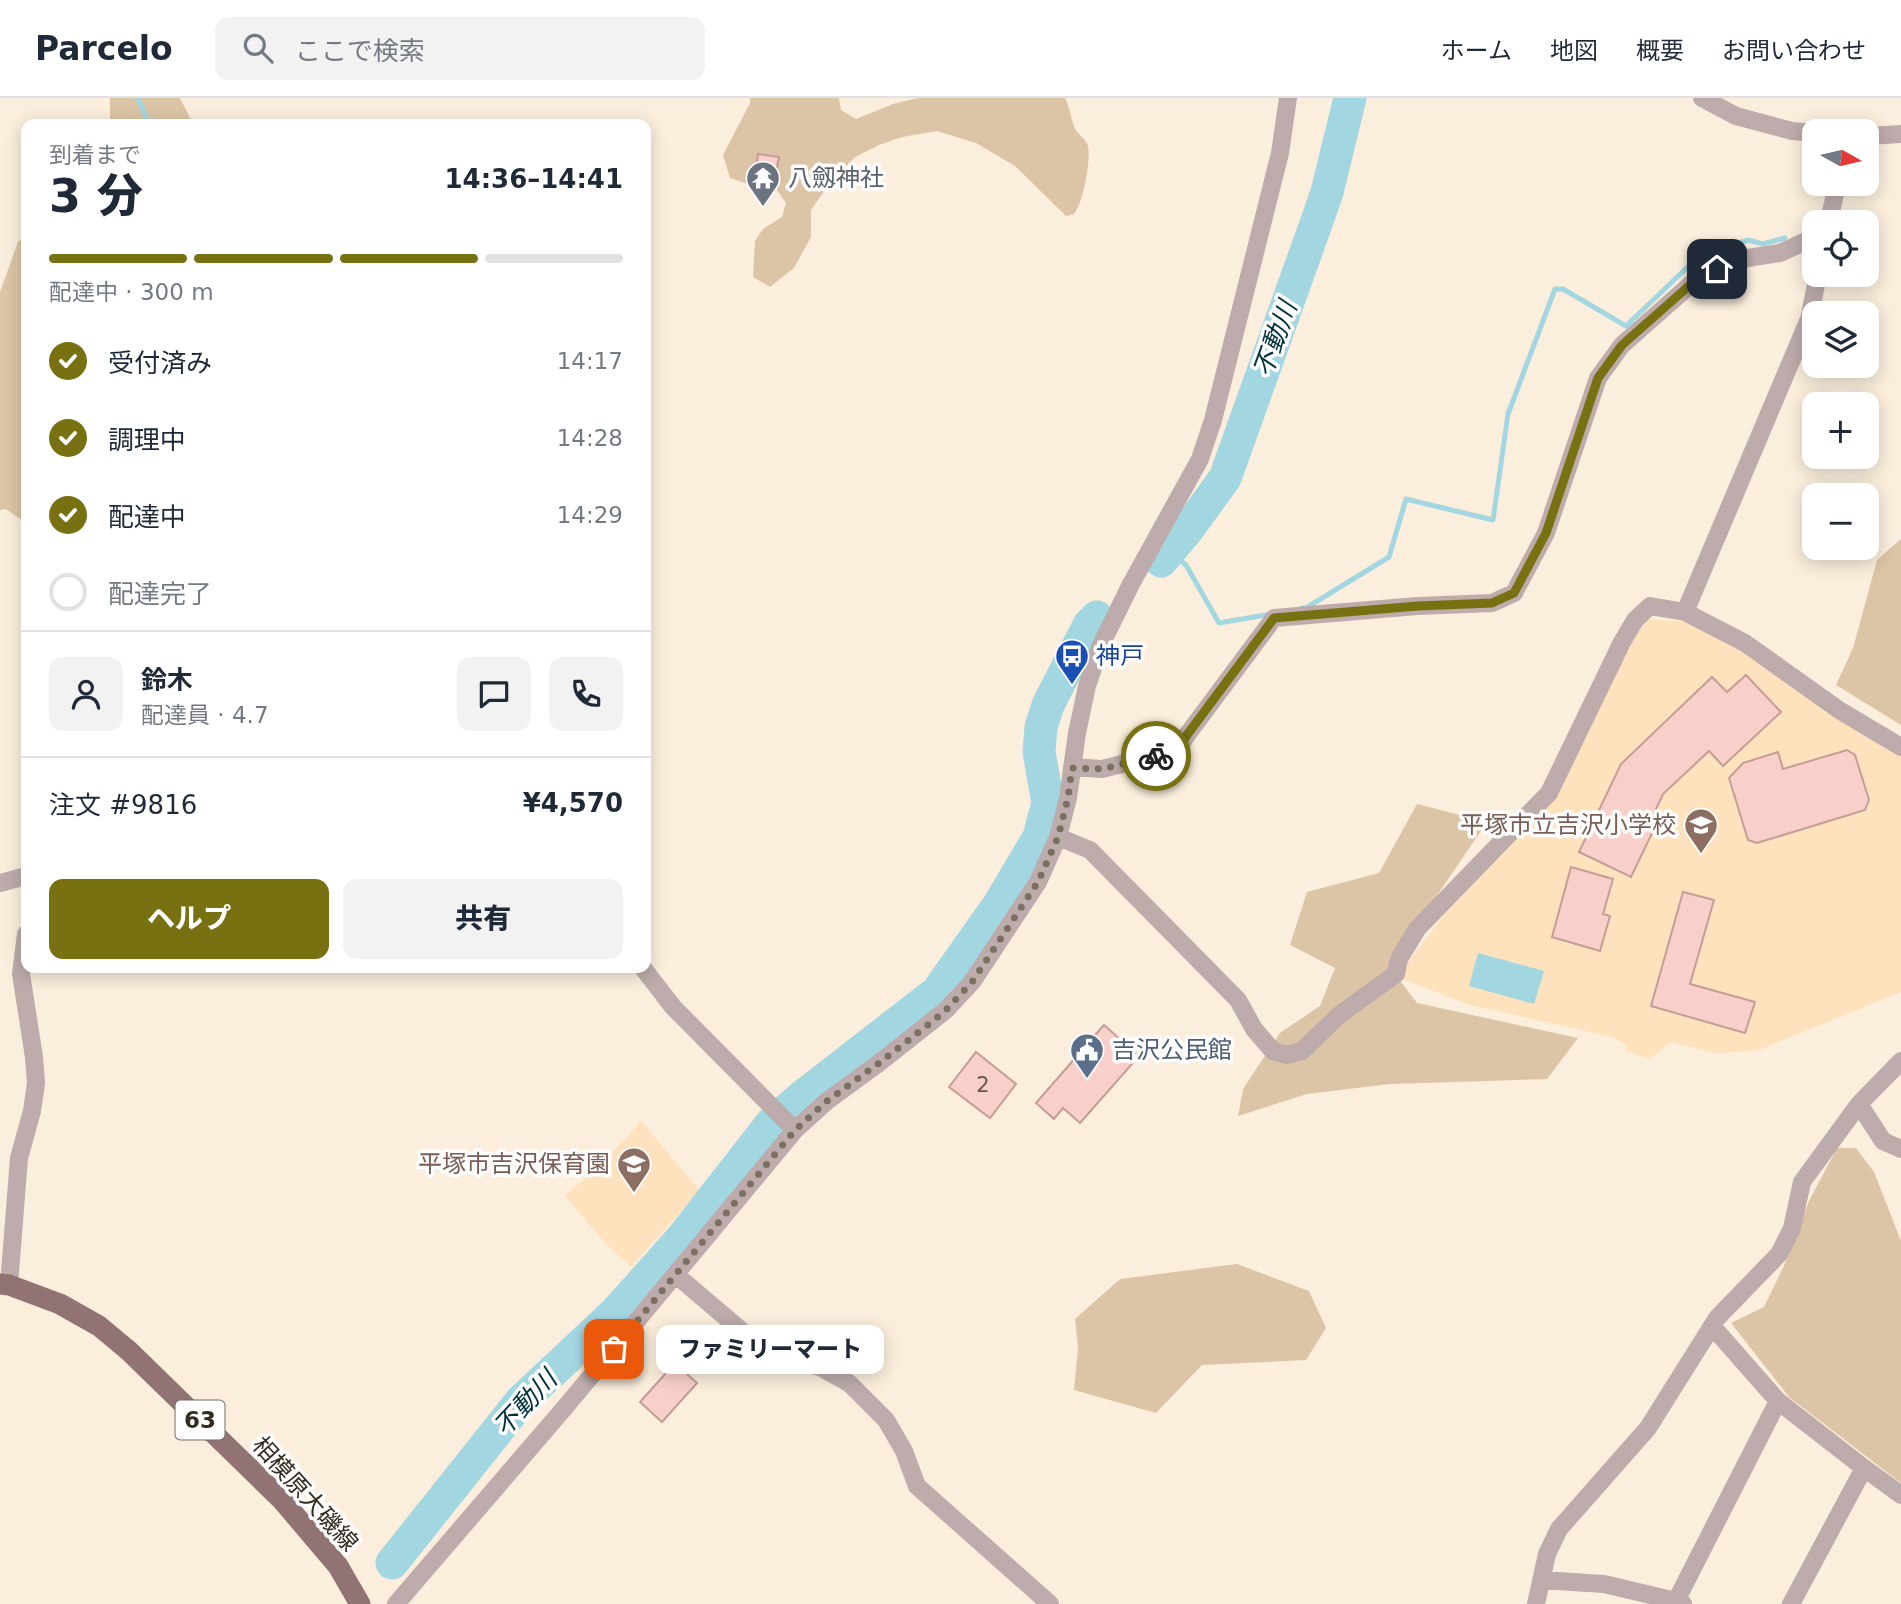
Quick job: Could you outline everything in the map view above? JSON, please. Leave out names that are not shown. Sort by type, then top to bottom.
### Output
[{"type":"main road","name":"相模原大磯線","points":[[4,1284],[60,1304],[99,1326],[129,1351],[282,1500],[338,1566],[360,1604]]},
{"type":"street","points":[[396,1604],[550,1426],[795,1130],[827,1101],[946,1010],[972,982],[1038,882],[1058,837],[1068,798],[1087,686],[1100,647],[1131,584],[1200,459],[1213,420],[1280,153],[1287,98]]},
{"type":"street","points":[[1702,98],[1736,116],[1802,132]]},
{"type":"street","points":[[1880,135],[1901,134]]},
{"type":"street","points":[[1072,768],[1102,769],[1178,750],[1274,618],[1492,603],[1514,593],[1546,533],[1598,378],[1622,345],[1699,277],[1735,260],[1780,253],[1802,243]]},
{"type":"street","points":[[1685,612],[1809,319],[1816,287]]},
{"type":"street","points":[[1058,837],[1090,850],[1238,1000],[1254,1029],[1273,1051],[1287,1055],[1302,1051],[1339,1015],[1396,974],[1399,959],[1417,929],[1549,793],[1622,642],[1635,620],[1650,606],[1685,612],[1745,643],[1839,710],[1901,747]]},
{"type":"street","points":[[0,883],[21,877]]},
{"type":"street","points":[[4,1284],[19,1158],[32,1111],[36,1083],[21,973]]},
{"type":"street","points":[[647,973],[673,1007],[795,1130]]},
{"type":"street","points":[[1536,1604],[1547,1554],[1559,1529],[1648,1429],[1717,1318],[1779,1254],[1792,1228],[1802,1182],[1859,1104],[1901,1061]]},
{"type":"street","points":[[1859,1104],[1882,1141],[1901,1149]]},
{"type":"street","points":[[676,1275],[770,1355],[820,1367],[849,1383],[886,1420],[904,1451],[917,1486],[1051,1604]]},
{"type":"street","points":[[1712,1326],[1778,1401],[1901,1495]]},
{"type":"street","points":[[1541,1580],[1604,1584],[1680,1602],[1778,1401]]},
{"type":"street","points":[[1791,1604],[1864,1468]]},
{"type":"shaded area","points":[[110,98],[180,98],[190,119],[110,119]]},
{"type":"shaded area","points":[[750,98],[839,98],[841,110],[856,119],[893,104],[918,98],[1065,98],[1075,129],[1088,146],[1083,192],[1074,214],[1066,216],[1015,166],[976,143],[937,131],[902,137],[855,157],[829,184],[811,210],[811,237],[794,268],[770,287],[753,277],[755,241],[763,229],[782,217],[786,203],[776,189],[730,178],[723,155],[750,103]]},
{"type":"shaded area","points":[[21,240],[21,520],[6,509],[0,510],[0,292]]},
{"type":"shaded area","points":[[1901,539],[1901,725],[1836,685],[1853,648],[1879,558]]},
{"type":"shaded area","name":"平塚市立吉沢小学校","points":[[1648,619],[1696,623],[1752,655],[1901,755],[1901,992],[1759,1050],[1718,1054],[1671,1042],[1650,1059],[1625,1051],[1626,1045],[1612,1037],[1470,1005],[1397,977],[1446,912],[1555,797],[1628,638]]},
{"type":"shaded area","points":[[1417,804],[1487,822],[1389,966],[1417,1003],[1578,1038],[1547,1079],[1390,1084],[1307,1094],[1238,1116],[1243,1089],[1280,1033],[1320,1006],[1335,968],[1290,945],[1307,892],[1379,873]]},
{"type":"shaded area","name":"平塚市吉沢保育園","points":[[641,1121],[702,1193],[692,1205],[688,1203],[631,1267],[605,1243],[565,1196],[604,1162]]},
{"type":"shaded area","points":[[1837,1148],[1856,1148],[1874,1172],[1901,1241],[1901,1483],[1789,1397],[1731,1323],[1764,1307],[1783,1268],[1809,1201]]},
{"type":"shaded area","points":[[1237,1264],[1309,1291],[1326,1328],[1306,1360],[1202,1365],[1156,1413],[1074,1390],[1078,1348],[1075,1319],[1120,1279]]},
{"type":"water","points":[[1478,953],[1544,971],[1534,1004],[1469,986]]},
{"type":"building","points":[[758,154],[779,157],[776,172],[756,169]]},
{"type":"building","points":[[1746,675],[1781,712],[1723,766],[1709,751],[1663,794],[1649,824],[1655,827],[1631,877],[1579,852],[1621,764],[1712,677],[1727,692]]},
{"type":"building","points":[[1847,750],[1855,755],[1869,800],[1865,810],[1757,843],[1748,840],[1729,778],[1743,763],[1778,752],[1783,769]]},
{"type":"building","points":[[1571,867],[1613,879],[1603,914],[1610,916],[1600,951],[1552,937]]},
{"type":"building","points":[[1683,892],[1714,900],[1690,984],[1755,1002],[1745,1033],[1651,1006]]},
{"type":"building","name":"吉沢公民館","points":[[1104,1025],[1139,1056],[1080,1123],[1063,1108],[1054,1119],[1036,1103]]},
{"type":"building","points":[[976,1052],[1016,1084],[990,1118],[949,1087]]},
{"type":"building","points":[[675,1363],[697,1383],[662,1422],[640,1402]]},
{"type":"waterway","points":[[138,98],[147,119]]},
{"type":"waterway","name":"不動川","points":[[1161,561],[1225,478],[1327,192],[1350,98]]},
{"type":"waterway","points":[[1302,608],[1389,557],[1406,499],[1493,520],[1508,414],[1555,289],[1563,289],[1626,326],[1699,256],[1748,240],[1763,244],[1785,238]]},
{"type":"waterway","points":[[1170,552],[1186,565],[1219,623],[1271,614]]},
{"type":"waterway","name":"不動川","points":[[392,1563],[521,1401],[616,1312],[682,1238],[771,1124],[937,992],[1000,903],[1039,837],[1048,803],[1039,752],[1041,727],[1048,705],[1089,625],[1097,617]]},
{"type":"way so far","points":[[614,1349],[795,1130],[827,1101],[946,1010],[972,982],[1038,882],[1058,837],[1072,768],[1102,769],[1156,756]]},
{"type":"place","name":"八劔神社","points":[[763,208]]},
{"type":"place","name":"神戸","points":[[1072,686]]},
{"type":"place","name":"平塚市立吉沢小学校","points":[[1701,855]]},
{"type":"place","name":"吉沢公民館","points":[[1087,1080]]},
{"type":"place","name":"平塚市吉沢保育園","points":[[634,1194]]},
{"type":"place","name":"ファミリーマート","points":[[614,1349]]},
{"type":"route","points":[[1156,756],[1178,750],[1274,618],[1492,603],[1514,593],[1546,533],[1598,378],[1622,345],[1699,277],[1717,269]]}]
